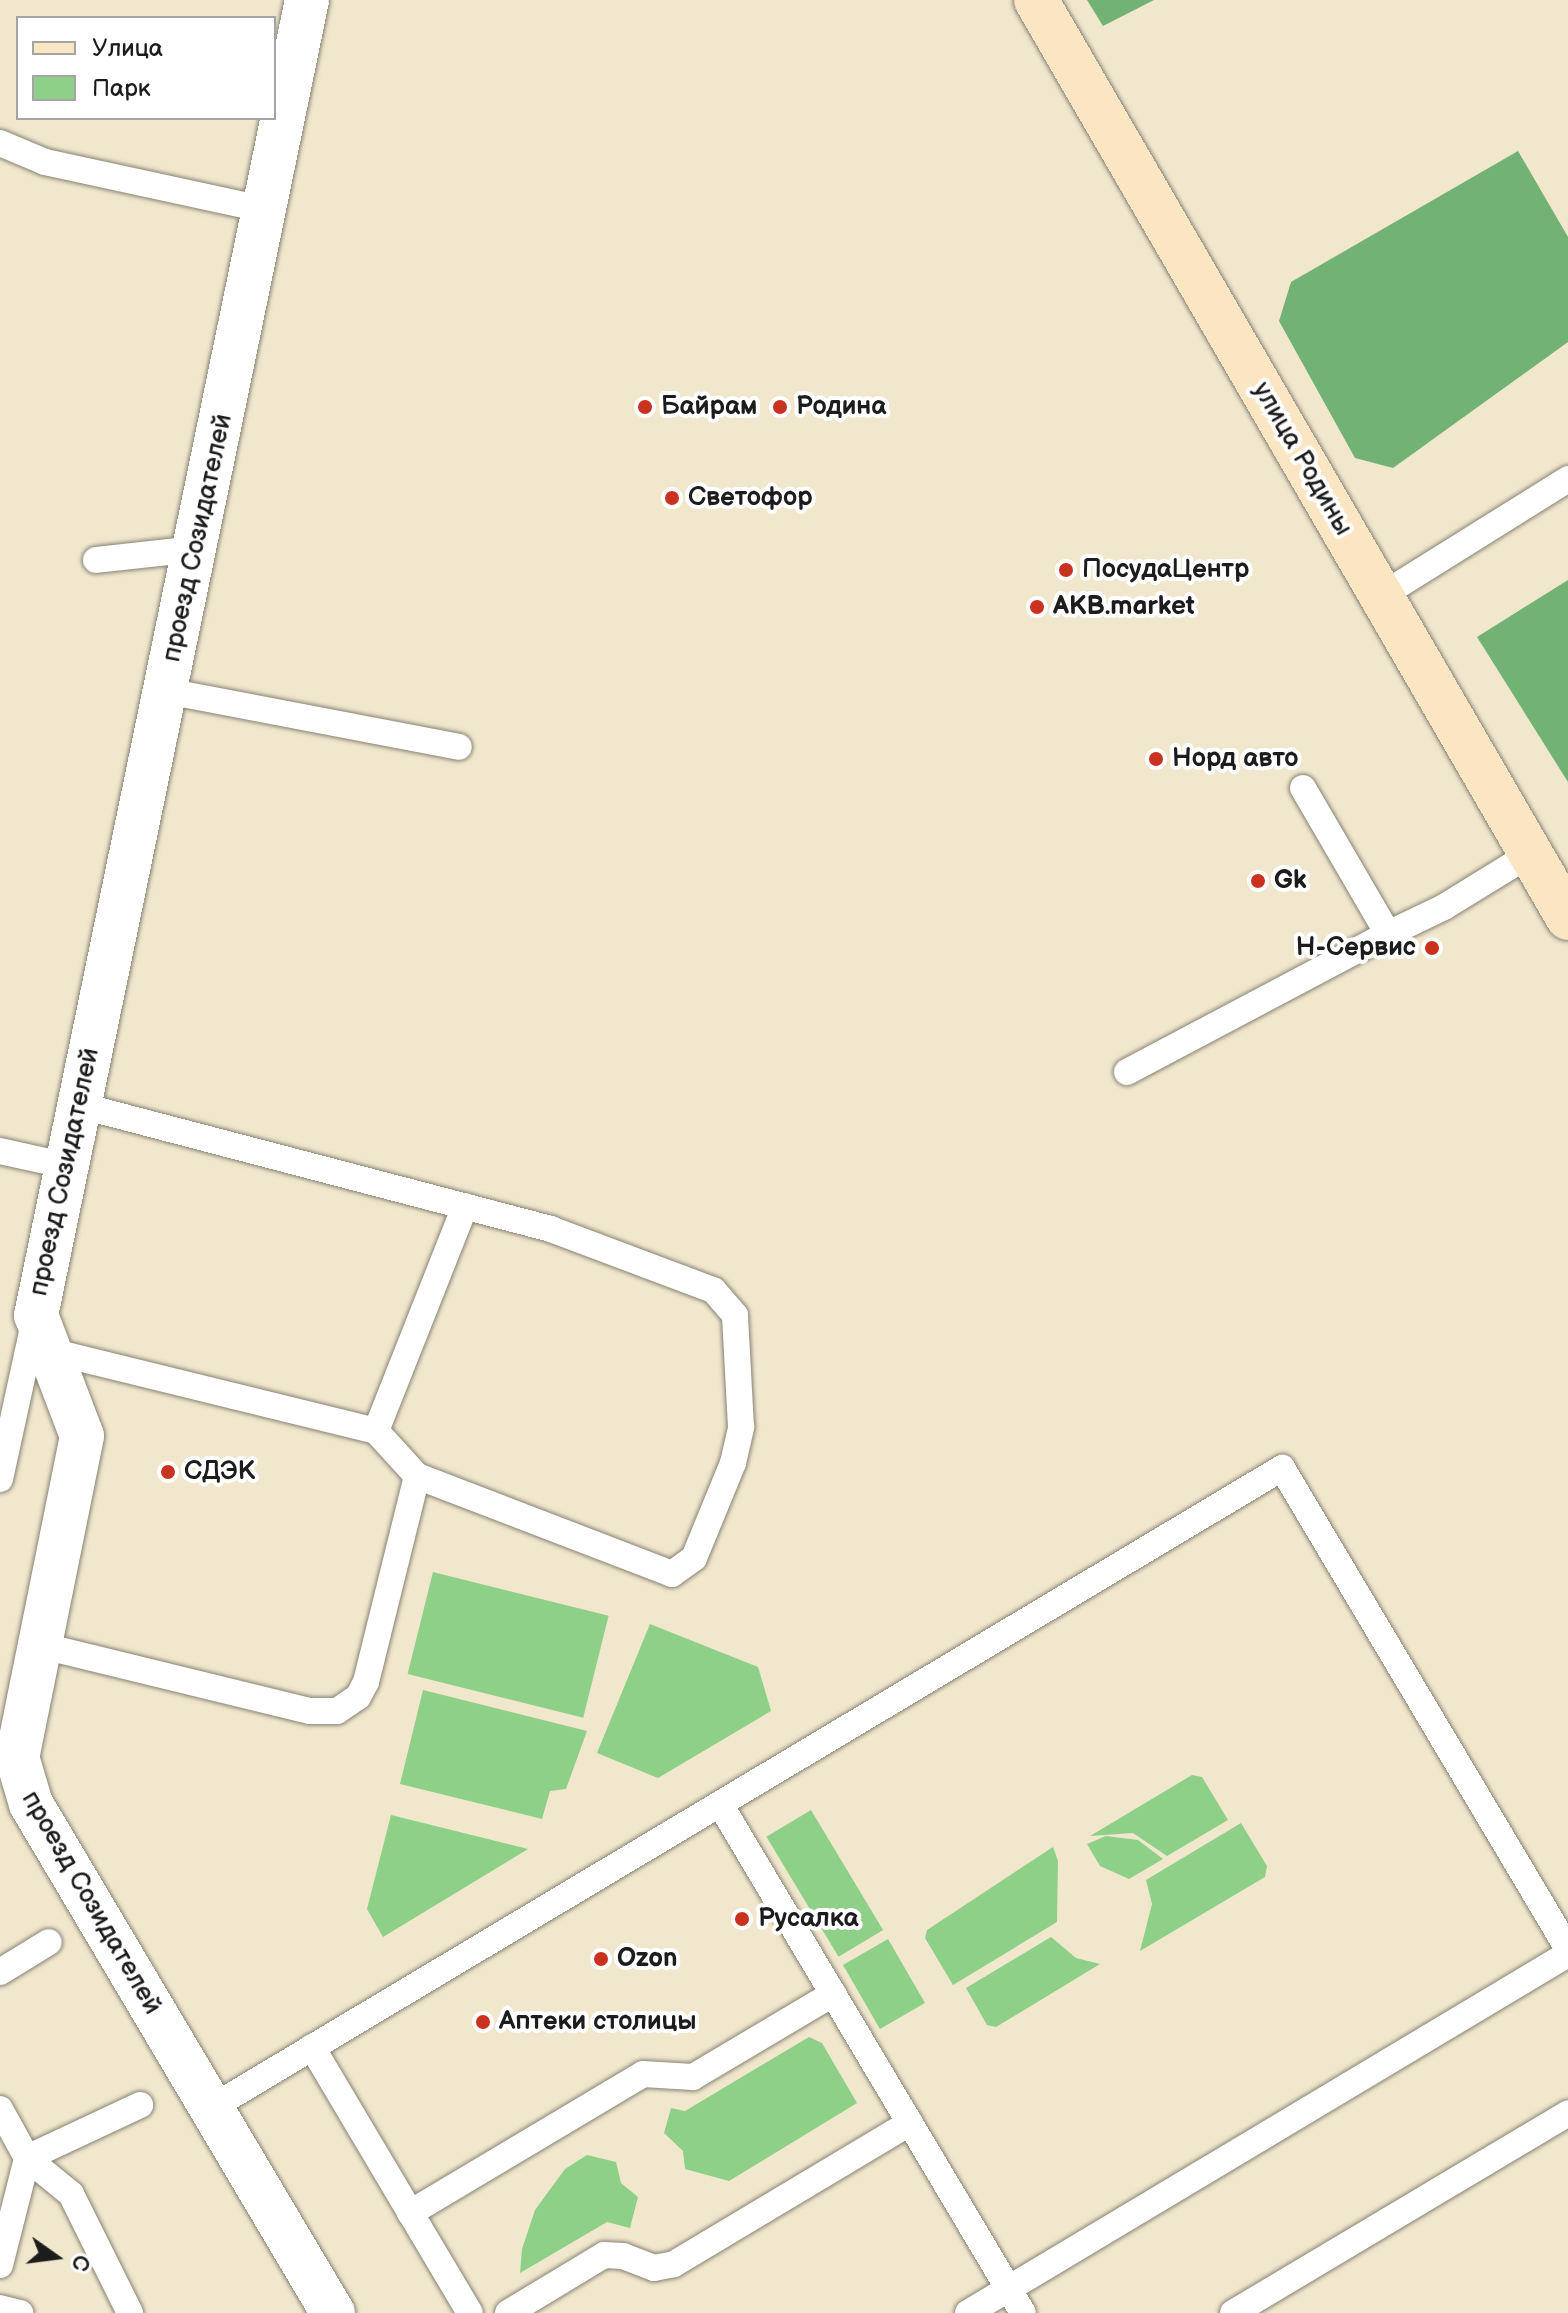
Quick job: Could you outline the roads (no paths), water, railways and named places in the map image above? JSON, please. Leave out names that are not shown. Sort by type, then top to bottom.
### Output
[{"type":"street","name":"проезд Созидателей","points":[[307,0],[267,210],[68,1166],[43,1333],[82,1436],[19,1736],[22,1784],[333,2313]]},
{"type":"street","name":"улица Родины","points":[[1036,0],[1568,918]]},
{"type":"lane","points":[[0,143],[45,162],[267,210]]},
{"type":"lane","points":[[1381,596],[1568,479]]},
{"type":"lane","points":[[96,560],[196,549]]},
{"type":"lane","points":[[166,691],[459,747]]},
{"type":"lane","points":[[1303,788],[1388,934]]},
{"type":"lane","points":[[1127,1072],[1444,907],[1530,854]]},
{"type":"lane","points":[[0,1479],[43,1333],[376,1431],[417,1476],[672,1574],[694,1558],[740,1438],[735,1315],[722,1296],[594,1243],[79,1105]]},
{"type":"lane","points":[[0,1151],[68,1166]]},
{"type":"lane","points":[[376,1431],[465,1206]]},
{"type":"lane","points":[[211,2108],[1282,1468],[1568,1951],[968,2313]]},
{"type":"lane","points":[[39,1645],[310,1711],[337,1711],[358,1697],[366,1682],[417,1476]]},
{"type":"lane","points":[[720,1804],[1023,2313]]},
{"type":"lane","points":[[0,1972],[49,1942]]},
{"type":"lane","points":[[410,2213],[643,2074],[693,2077],[833,1994]]},
{"type":"lane","points":[[312,2047],[470,2313]]},
{"type":"lane","points":[[27,2158],[140,2105]]},
{"type":"lane","points":[[0,2109],[27,2158],[71,2194],[130,2313]]},
{"type":"lane","points":[[1233,2313],[1568,2113]]},
{"type":"lane","points":[[508,2313],[604,2255],[623,2256],[654,2268],[674,2264],[910,2123]]},
{"type":"lane","points":[[0,2265],[27,2158]]},
{"type":"lane","points":[[0,2308],[20,2313]]},
{"type":"place","name":"Байрам","points":[[645,407]]},
{"type":"place","name":"Родина","points":[[780,407]]},
{"type":"place","name":"Светофор","points":[[672,498]]},
{"type":"place","name":"ПосудаЦентр","points":[[1066,570]]},
{"type":"place","name":"AKB.market","points":[[1037,607]]},
{"type":"place","name":"Норд авто","points":[[1156,759]]},
{"type":"place","name":"Gk","points":[[1258,881]]},
{"type":"place","name":"Н-Сервис","points":[[1432,948]]},
{"type":"place","name":"СДЭК","points":[[168,1472]]},
{"type":"place","name":"Русалка","points":[[742,1919]]},
{"type":"place","name":"Ozon","points":[[601,1959]]},
{"type":"place","name":"Аптеки столицы","points":[[483,2022]]}]
